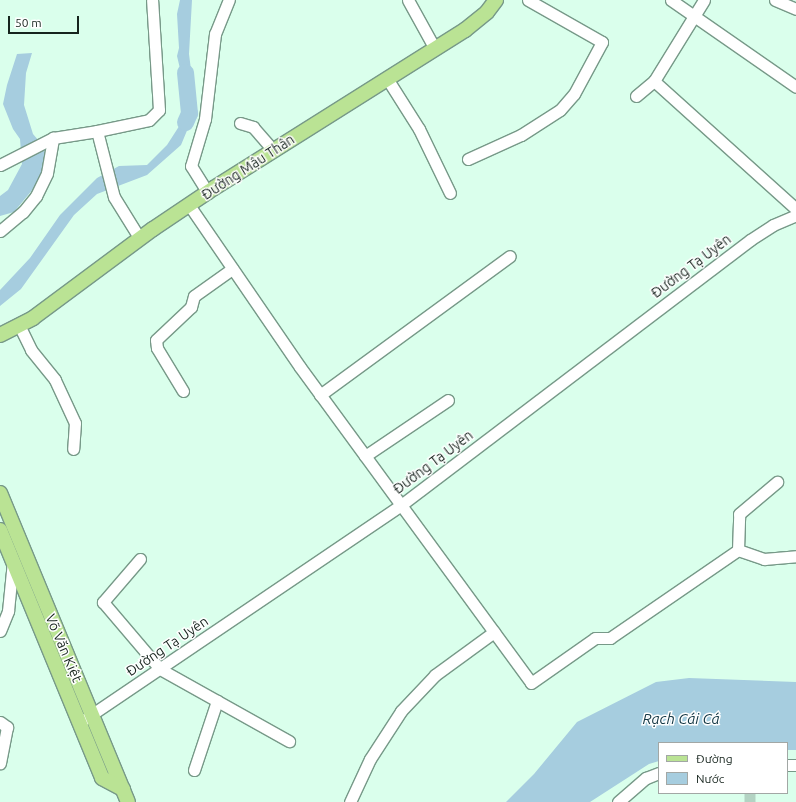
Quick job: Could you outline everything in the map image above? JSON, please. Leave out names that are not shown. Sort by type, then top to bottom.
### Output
[{"type":"main road","name":"Đường Mậu Thân","points":[[0,335],[33,318],[140,239],[189,205],[273,150],[388,80],[465,30],[487,12],[496,0]]},
{"type":"main road","name":"Võ Văn Kiệt","points":[[0,493],[126,796]]},
{"type":"main road","name":"Võ Văn Kiệt","points":[[0,530],[7,554],[80,723],[102,778],[126,796]]},
{"type":"street","points":[[1,163],[53,138],[150,120],[159,110],[152,0]]},
{"type":"street","points":[[208,193],[192,166],[205,119],[215,34],[229,0]]},
{"type":"street","points":[[408,0],[435,49]]},
{"type":"street","points":[[468,159],[521,134],[560,110],[574,94],[602,42],[528,0]]},
{"type":"street","points":[[671,0],[796,88]]},
{"type":"street","points":[[636,96],[654,81],[704,0]]},
{"type":"street","points":[[775,0],[796,9]]},
{"type":"street","points":[[388,80],[419,129],[450,193]]},
{"type":"street","points":[[654,81],[796,209]]},
{"type":"street","points":[[240,123],[253,126],[273,150]]},
{"type":"street","points":[[97,131],[114,197],[140,239]]},
{"type":"street","points":[[0,231],[23,212],[36,196],[47,173],[53,138]]},
{"type":"street","points":[[189,205],[320,395],[531,683],[595,638],[610,638],[738,550]]},
{"type":"street","name":"Đường Tạ Uyên","points":[[80,723],[401,505],[750,240],[773,225],[796,215]]},
{"type":"street","points":[[320,395],[510,256]]},
{"type":"street","points":[[183,391],[157,348],[156,340],[191,308],[194,296],[232,268]]},
{"type":"street","points":[[19,325],[31,350],[55,380],[75,423],[72,449]]},
{"type":"street","points":[[365,456],[448,400]]},
{"type":"street","points":[[738,550],[739,514],[777,482]]},
{"type":"street","points":[[738,550],[764,559],[796,556]]},
{"type":"street","points":[[0,630],[8,611],[7,554]]},
{"type":"street","points":[[140,559],[103,602],[160,669],[289,741]]},
{"type":"street","points":[[350,802],[370,759],[401,711],[435,675],[494,632]]},
{"type":"street","points":[[194,770],[218,701]]},
{"type":"street","points":[[0,722],[6,727],[0,763]]},
{"type":"street","points":[[618,802],[646,778],[658,773]]},
{"type":"water","points":[[180,0],[192,0],[189,54],[196,109],[181,145],[147,175],[97,194],[74,215],[21,289],[0,306],[0,290],[30,258],[60,215],[97,178],[119,166],[147,165],[167,145],[185,117],[189,107],[177,56],[179,48],[177,14]]},
{"type":"water","points":[[32,53],[26,73],[24,105],[33,134],[44,147],[46,166],[33,189],[14,212],[0,216],[0,196],[8,190],[22,164],[20,139],[13,129],[3,104],[7,85],[17,54]]},
{"type":"water","name":"Rạch Cái Cá","points":[[689,678],[796,682],[796,750],[788,750],[788,742],[658,742],[658,761],[649,764],[590,802],[506,802],[534,774],[577,722],[656,682]]},
{"type":"waterway","points":[[185,72],[189,113],[185,122]]},
{"type":"tunnel","points":[[750,794],[750,802]]}]
